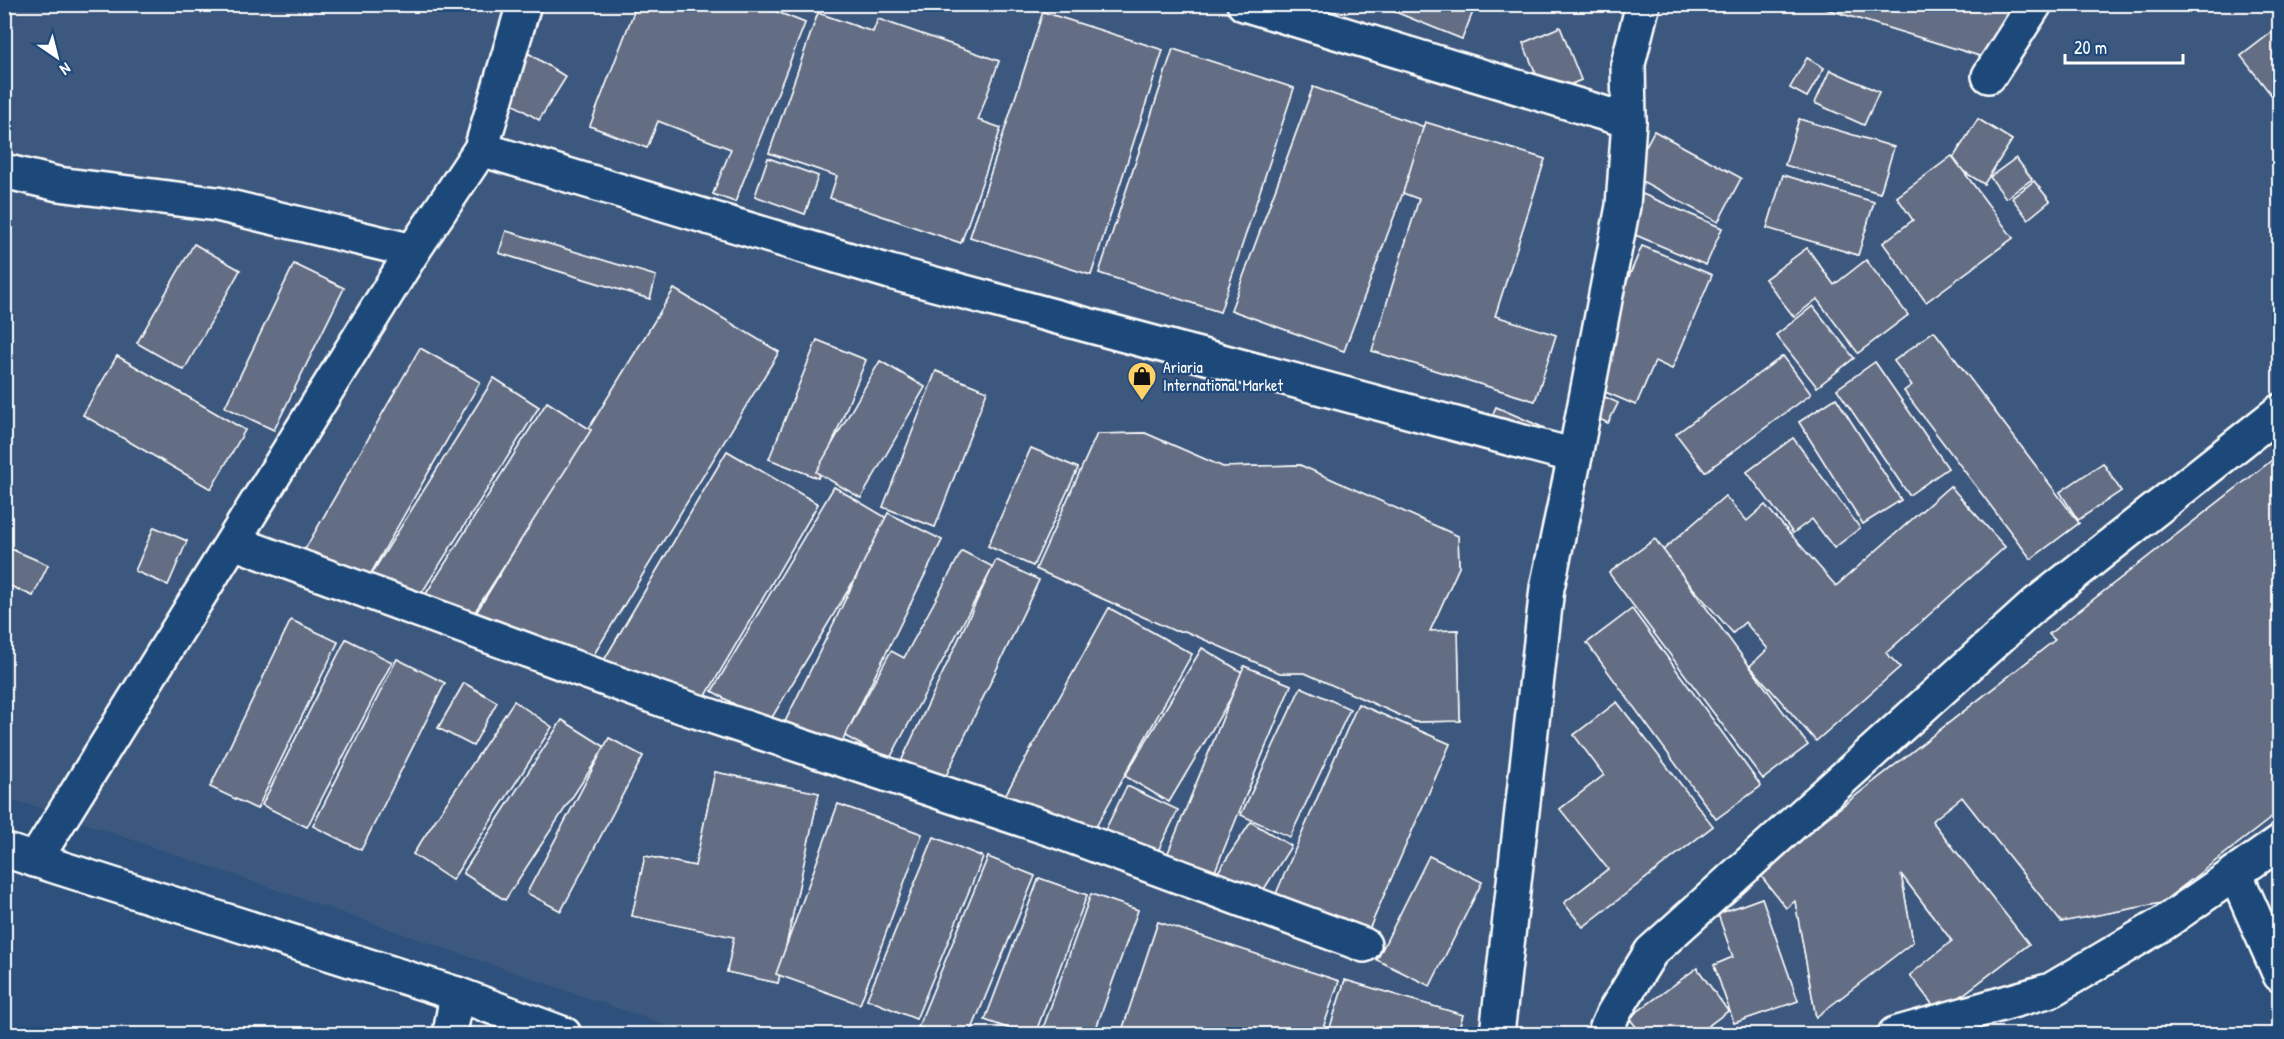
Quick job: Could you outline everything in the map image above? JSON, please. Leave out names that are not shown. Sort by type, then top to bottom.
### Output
[{"type":"street","points":[[524,4],[481,149],[413,251],[233,542],[20,855],[457,994],[564,1035]]},
{"type":"street","points":[[1244,4],[1629,121]]},
{"type":"street","points":[[1497,1035],[1547,588],[1623,206],[1629,121],[1628,64],[1643,4]]},
{"type":"street","points":[[1989,76],[2035,4]]},
{"type":"street","points":[[481,149],[890,272],[1575,456]]},
{"type":"street","points":[[4,171],[58,184],[217,204],[413,251]]},
{"type":"street","points":[[1604,1035],[1613,1014],[1651,952],[2036,604],[2280,411]]},
{"type":"street","points":[[233,542],[663,700],[1056,831],[1364,945]]},
{"type":"street","points":[[1895,1035],[2051,990],[2164,923],[2280,842]]},
{"type":"street","points":[[2235,873],[2280,975]]},
{"type":"street","points":[[450,1035],[457,994]]},
{"type":"shaded area","name":"Ariaria International Market","points":[[4,5],[2279,5],[2279,843],[2162,944],[1878,1034],[692,1034],[35,806],[5,799]]},
{"type":"building","points":[[637,4],[757,4],[805,23],[735,202],[713,194],[731,149],[658,121],[647,148],[590,126]]},
{"type":"building","points":[[637,4],[757,4],[805,23],[735,202],[713,194],[731,149],[658,121],[647,148],[590,126]]},
{"type":"building","points":[[1376,4],[1476,4],[1462,39]]},
{"type":"building","points":[[1376,4],[1476,4],[1462,39]]},
{"type":"building","points":[[1810,4],[2010,4],[1993,60]]},
{"type":"building","points":[[1810,4],[2010,4],[1993,60]]},
{"type":"building","points":[[1043,12],[1163,50],[1091,275],[970,237]]},
{"type":"building","points":[[1043,12],[1163,50],[1091,275],[970,237]]},
{"type":"building","points":[[818,13],[873,32],[878,19],[999,61],[978,120],[1001,128],[961,243],[830,198],[837,176],[769,153]]},
{"type":"building","points":[[818,13],[873,32],[878,19],[999,61],[978,120],[1001,128],[961,243],[830,198],[837,176],[769,153]]},
{"type":"building","points":[[2280,26],[2280,106],[2241,56]]},
{"type":"building","points":[[2280,26],[2280,106],[2241,56]]},
{"type":"building","points":[[1560,27],[1581,80],[1545,95],[1523,43]]},
{"type":"building","points":[[1560,27],[1581,80],[1545,95],[1523,43]]},
{"type":"building","points":[[1173,49],[1294,88],[1220,312],[1099,273]]},
{"type":"building","points":[[1173,49],[1294,88],[1220,312],[1099,273]]},
{"type":"building","points":[[528,53],[566,77],[539,120],[500,96]]},
{"type":"building","points":[[528,53],[566,77],[539,120],[500,96]]},
{"type":"building","points":[[1807,58],[1824,68],[1807,97],[1790,88]]},
{"type":"building","points":[[1807,58],[1824,68],[1807,97],[1790,88]]},
{"type":"building","points":[[1830,70],[1879,92],[1864,125],[1815,103]]},
{"type":"building","points":[[1830,70],[1879,92],[1864,125],[1815,103]]},
{"type":"building","points":[[1313,87],[1427,128],[1344,351],[1231,310]]},
{"type":"building","points":[[1313,87],[1427,128],[1344,351],[1231,310]]},
{"type":"building","points":[[1799,119],[1894,147],[1880,193],[1785,165]]},
{"type":"building","points":[[1799,119],[1894,147],[1880,193],[1785,165]]},
{"type":"building","points":[[1978,119],[2012,140],[1984,184],[1950,163]]},
{"type":"building","points":[[1978,119],[2012,140],[1984,184],[1950,163]]},
{"type":"building","points":[[1425,122],[1545,159],[1495,316],[1556,335],[1535,401],[1372,351],[1419,199],[1403,193]]},
{"type":"building","points":[[1425,122],[1545,159],[1495,316],[1556,335],[1535,401],[1372,351],[1419,199],[1403,193]]},
{"type":"building","points":[[1654,131],[1741,178],[1718,222],[1631,175]]},
{"type":"building","points":[[1654,131],[1741,178],[1718,222],[1631,175]]},
{"type":"building","points":[[1952,156],[2013,238],[1926,302],[1883,243],[1913,220],[1897,197]]},
{"type":"building","points":[[1952,156],[2013,238],[1926,302],[1883,243],[1913,220],[1897,197]]},
{"type":"building","points":[[768,158],[818,176],[805,214],[755,196]]},
{"type":"building","points":[[768,158],[818,176],[805,214],[755,196]]},
{"type":"building","points":[[2016,158],[2032,179],[2006,198],[1990,177]]},
{"type":"building","points":[[2016,158],[2032,179],[2006,198],[1990,177]]},
{"type":"building","points":[[1783,175],[1874,202],[1858,255],[1767,228]]},
{"type":"building","points":[[1783,175],[1874,202],[1858,255],[1767,228]]},
{"type":"building","points":[[2034,181],[2050,201],[2028,219],[2012,198]]},
{"type":"building","points":[[2034,181],[2050,201],[2028,219],[2012,198]]},
{"type":"building","points":[[1640,193],[1722,228],[1706,265],[1624,230]]},
{"type":"building","points":[[1640,193],[1722,228],[1706,265],[1624,230]]},
{"type":"building","points":[[506,231],[656,276],[650,299],[499,253]]},
{"type":"building","points":[[506,231],[656,276],[650,299],[499,253]]},
{"type":"building","points":[[194,244],[240,270],[184,370],[137,343]]},
{"type":"building","points":[[194,244],[240,270],[184,370],[137,343]]},
{"type":"building","points":[[1642,246],[1712,275],[1672,369],[1655,361],[1636,405],[1584,383]]},
{"type":"building","points":[[1642,246],[1712,275],[1672,369],[1655,361],[1636,405],[1584,383]]},
{"type":"building","points":[[1807,248],[1834,285],[1866,260],[1908,315],[1858,353],[1817,299],[1794,317],[1765,279]]},
{"type":"building","points":[[1807,248],[1834,285],[1866,260],[1908,315],[1858,353],[1817,299],[1794,317],[1765,279]]},
{"type":"building","points":[[294,264],[344,288],[274,430],[225,407]]},
{"type":"building","points":[[294,264],[344,288],[274,430],[225,407]]},
{"type":"building","points":[[674,289],[779,352],[583,672],[467,628]]},
{"type":"building","points":[[674,289],[779,352],[583,672],[467,628]]},
{"type":"building","points":[[1813,306],[1854,358],[1817,387],[1776,335]]},
{"type":"building","points":[[1813,306],[1854,358],[1817,387],[1776,335]]},
{"type":"building","points":[[1934,331],[2079,523],[2031,559],[1904,391],[1912,385],[1894,361]]},
{"type":"building","points":[[1934,331],[2079,523],[2031,559],[1904,391],[1912,385],[1894,361]]},
{"type":"building","points":[[817,340],[866,360],[818,478],[769,459]]},
{"type":"building","points":[[817,340],[866,360],[818,478],[769,459]]},
{"type":"building","points":[[420,348],[480,382],[359,594],[299,560]]},
{"type":"building","points":[[420,348],[480,382],[359,594],[299,560]]},
{"type":"building","points":[[117,356],[245,430],[211,489],[83,415]]},
{"type":"building","points":[[117,356],[245,430],[211,489],[83,415]]},
{"type":"building","points":[[1783,356],[1811,394],[1705,472],[1676,434]]},
{"type":"building","points":[[1783,356],[1811,394],[1705,472],[1676,434]]},
{"type":"building","points":[[880,361],[925,387],[861,498],[816,472]]},
{"type":"building","points":[[880,361],[925,387],[861,498],[816,472]]},
{"type":"building","points":[[1875,362],[1948,468],[1909,495],[1837,389]]},
{"type":"building","points":[[1875,362],[1948,468],[1909,495],[1837,389]]},
{"type":"building","points":[[936,371],[987,391],[935,527],[883,507]]},
{"type":"building","points":[[936,371],[987,391],[935,527],[883,507]]},
{"type":"building","points":[[494,378],[539,407],[409,613],[364,586]]},
{"type":"building","points":[[494,378],[539,407],[409,613],[364,586]]},
{"type":"building","points":[[1590,390],[1618,403],[1608,423],[1580,410]]},
{"type":"building","points":[[1590,390],[1618,403],[1608,423],[1580,410]]},
{"type":"building","points":[[1836,398],[1901,500],[1863,524],[1799,422]]},
{"type":"building","points":[[1836,398],[1901,500],[1863,524],[1799,422]]},
{"type":"building","points":[[547,402],[591,430],[460,635],[417,608]]},
{"type":"building","points":[[547,402],[591,430],[460,635],[417,608]]},
{"type":"building","points":[[1496,407],[1544,428],[1529,462],[1481,441]]},
{"type":"building","points":[[1496,407],[1544,428],[1529,462],[1481,441]]},
{"type":"building","points":[[1145,433],[1223,467],[1300,465],[1458,536],[1459,567],[1430,631],[1458,630],[1460,721],[1415,722],[1305,673],[1280,673],[1185,631],[1175,631],[1036,569],[1097,434]]},
{"type":"building","points":[[1145,433],[1223,467],[1300,465],[1458,536],[1459,567],[1430,631],[1458,630],[1460,721],[1415,722],[1305,673],[1280,673],[1185,631],[1175,631],[1036,569],[1097,434]]},
{"type":"building","points":[[1793,438],[1860,528],[1834,548],[1812,519],[1793,533],[1747,472]]},
{"type":"building","points":[[1793,438],[1860,528],[1834,548],[1812,519],[1793,533],[1747,472]]},
{"type":"building","points":[[1031,448],[1078,468],[1033,566],[988,546]]},
{"type":"building","points":[[1031,448],[1078,468],[1033,566],[988,546]]},
{"type":"building","points":[[727,451],[818,504],[694,716],[603,662]]},
{"type":"building","points":[[727,451],[818,504],[694,716],[603,662]]},
{"type":"building","points":[[2280,454],[2280,811],[2161,903],[2061,922],[1962,797],[1932,821],[2029,944],[1939,1013],[1910,975],[1952,941],[1901,874],[1913,942],[1816,1017],[1795,901],[1786,908],[1758,872],[2055,640],[2049,634]]},
{"type":"building","points":[[2280,454],[2280,811],[2161,903],[2061,922],[1962,797],[1932,821],[2029,944],[1939,1013],[1910,975],[1952,941],[1901,874],[1913,942],[1816,1017],[1795,901],[1786,908],[1758,872],[2055,640],[2049,634]]},
{"type":"building","points":[[2103,463],[2121,491],[2078,520],[2060,492]]},
{"type":"building","points":[[2103,463],[2121,491],[2078,520],[2060,492]]},
{"type":"building","points":[[1950,486],[2005,547],[1886,653],[1900,667],[1816,741],[1750,666],[1768,649],[1745,622],[1733,633],[1661,552],[1725,496],[1747,521],[1765,505],[1836,586]]},
{"type":"building","points":[[1950,486],[2005,547],[1886,653],[1900,667],[1816,741],[1750,666],[1768,649],[1745,622],[1733,633],[1661,552],[1725,496],[1747,521],[1765,505],[1836,586]]},
{"type":"building","points":[[834,487],[890,520],[768,724],[712,691]]},
{"type":"building","points":[[834,487],[890,520],[768,724],[712,691]]},
{"type":"building","points":[[888,513],[942,540],[838,750],[784,724]]},
{"type":"building","points":[[888,513],[942,540],[838,750],[784,724]]},
{"type":"building","points":[[154,527],[187,541],[168,585],[135,571]]},
{"type":"building","points":[[154,527],[187,541],[168,585],[135,571]]},
{"type":"building","points":[[1655,539],[1808,745],[1763,779],[1609,573]]},
{"type":"building","points":[[1655,539],[1808,745],[1763,779],[1609,573]]},
{"type":"building","points":[[4,546],[48,565],[33,596],[4,583]]},
{"type":"building","points":[[4,546],[48,565],[33,596],[4,583]]},
{"type":"building","points":[[962,551],[993,567],[889,760],[845,736],[891,651],[904,658]]},
{"type":"building","points":[[962,551],[993,567],[889,760],[845,736],[891,651],[904,658]]},
{"type":"building","points":[[996,560],[1039,580],[942,784],[900,764]]},
{"type":"building","points":[[996,560],[1039,580],[942,784],[900,764]]},
{"type":"building","points":[[1109,608],[1192,654],[1084,848],[1001,803]]},
{"type":"building","points":[[1109,608],[1192,654],[1084,848],[1001,803]]},
{"type":"building","points":[[1632,609],[1761,786],[1716,819],[1587,643]]},
{"type":"building","points":[[1632,609],[1761,786],[1716,819],[1587,643]]},
{"type":"building","points":[[291,620],[338,642],[257,809],[210,787]]},
{"type":"building","points":[[291,620],[338,642],[257,809],[210,787]]},
{"type":"building","points":[[346,639],[392,662],[307,827],[262,805]]},
{"type":"building","points":[[346,639],[392,662],[307,827],[262,805]]},
{"type":"building","points":[[1202,648],[1245,674],[1169,802],[1125,776]]},
{"type":"building","points":[[1202,648],[1245,674],[1169,802],[1125,776]]},
{"type":"building","points":[[397,659],[445,683],[361,850],[313,826]]},
{"type":"building","points":[[397,659],[445,683],[361,850],[313,826]]},
{"type":"building","points":[[1244,666],[1291,685],[1208,888],[1161,870]]},
{"type":"building","points":[[1244,666],[1291,685],[1208,888],[1161,870]]},
{"type":"building","points":[[464,683],[497,702],[473,746],[438,728]]},
{"type":"building","points":[[464,683],[497,702],[473,746],[438,728]]},
{"type":"building","points":[[1301,687],[1350,709],[1290,837],[1241,815]]},
{"type":"building","points":[[1301,687],[1350,709],[1290,837],[1241,815]]},
{"type":"building","points":[[514,701],[552,727],[452,880],[413,854]]},
{"type":"building","points":[[514,701],[552,727],[452,880],[413,854]]},
{"type":"building","points":[[1617,702],[1713,826],[1583,927],[1564,903],[1608,869],[1560,809],[1604,775],[1574,735]]},
{"type":"building","points":[[1617,702],[1713,826],[1583,927],[1564,903],[1608,869],[1560,809],[1604,775],[1574,735]]},
{"type":"building","points":[[1358,704],[1450,744],[1363,943],[1272,903]]},
{"type":"building","points":[[1358,704],[1450,744],[1363,943],[1272,903]]},
{"type":"building","points":[[562,720],[605,747],[505,900],[463,873]]},
{"type":"building","points":[[562,720],[605,747],[505,900],[463,873]]},
{"type":"building","points":[[609,738],[643,756],[561,911],[527,893]]},
{"type":"building","points":[[609,738],[643,756],[561,911],[527,893]]},
{"type":"building","points":[[715,772],[819,793],[778,983],[727,972],[734,937],[632,916],[645,856],[695,866]]},
{"type":"building","points":[[715,772],[819,793],[778,983],[727,972],[734,937],[632,916],[645,856],[695,866]]},
{"type":"building","points":[[1127,786],[1178,810],[1147,873],[1096,849]]},
{"type":"building","points":[[1127,786],[1178,810],[1147,873],[1096,849]]},
{"type":"building","points":[[838,804],[922,834],[860,1004],[776,974]]},
{"type":"building","points":[[838,804],[922,834],[860,1004],[776,974]]},
{"type":"building","points":[[1251,822],[1291,846],[1249,913],[1208,887]]},
{"type":"building","points":[[1251,822],[1291,846],[1249,913],[1208,887]]},
{"type":"building","points":[[934,837],[983,857],[916,1019],[867,999]]},
{"type":"building","points":[[934,837],[983,857],[916,1019],[867,999]]},
{"type":"building","points":[[1429,856],[1482,882],[1430,986],[1377,960]]},
{"type":"building","points":[[1429,856],[1482,882],[1430,986],[1377,960]]},
{"type":"building","points":[[988,857],[1035,876],[970,1034],[937,1034],[918,1027]]},
{"type":"building","points":[[988,857],[1035,876],[970,1034],[937,1034],[918,1027]]},
{"type":"building","points":[[1039,878],[1087,895],[1035,1034],[1025,1034],[985,1020]]},
{"type":"building","points":[[1039,878],[1087,895],[1035,1034],[1025,1034],[985,1020]]},
{"type":"building","points":[[1091,894],[1138,910],[1094,1034],[1041,1034]]},
{"type":"building","points":[[1091,894],[1138,910],[1094,1034],[1041,1034]]},
{"type":"building","points":[[1762,898],[1798,1001],[1734,1023],[1714,965],[1733,957],[1718,914]]},
{"type":"building","points":[[1762,898],[1798,1001],[1734,1023],[1714,965],[1733,957],[1718,914]]},
{"type":"building","points":[[1158,922],[1339,981],[1321,1034],[1121,1034]]},
{"type":"building","points":[[1158,922],[1339,981],[1321,1034],[1121,1034]]},
{"type":"building","points":[[1697,968],[1728,1011],[1697,1034],[1642,1034],[1629,1018]]},
{"type":"building","points":[[1697,968],[1728,1011],[1697,1034],[1642,1034],[1629,1018]]},
{"type":"building","points":[[1345,980],[1463,1015],[1457,1034],[1328,1034]]},
{"type":"building","points":[[1345,980],[1463,1015],[1457,1034],[1328,1034]]},
{"type":"place","name":"Ariaria International Market","points":[[1142,402]]}]
